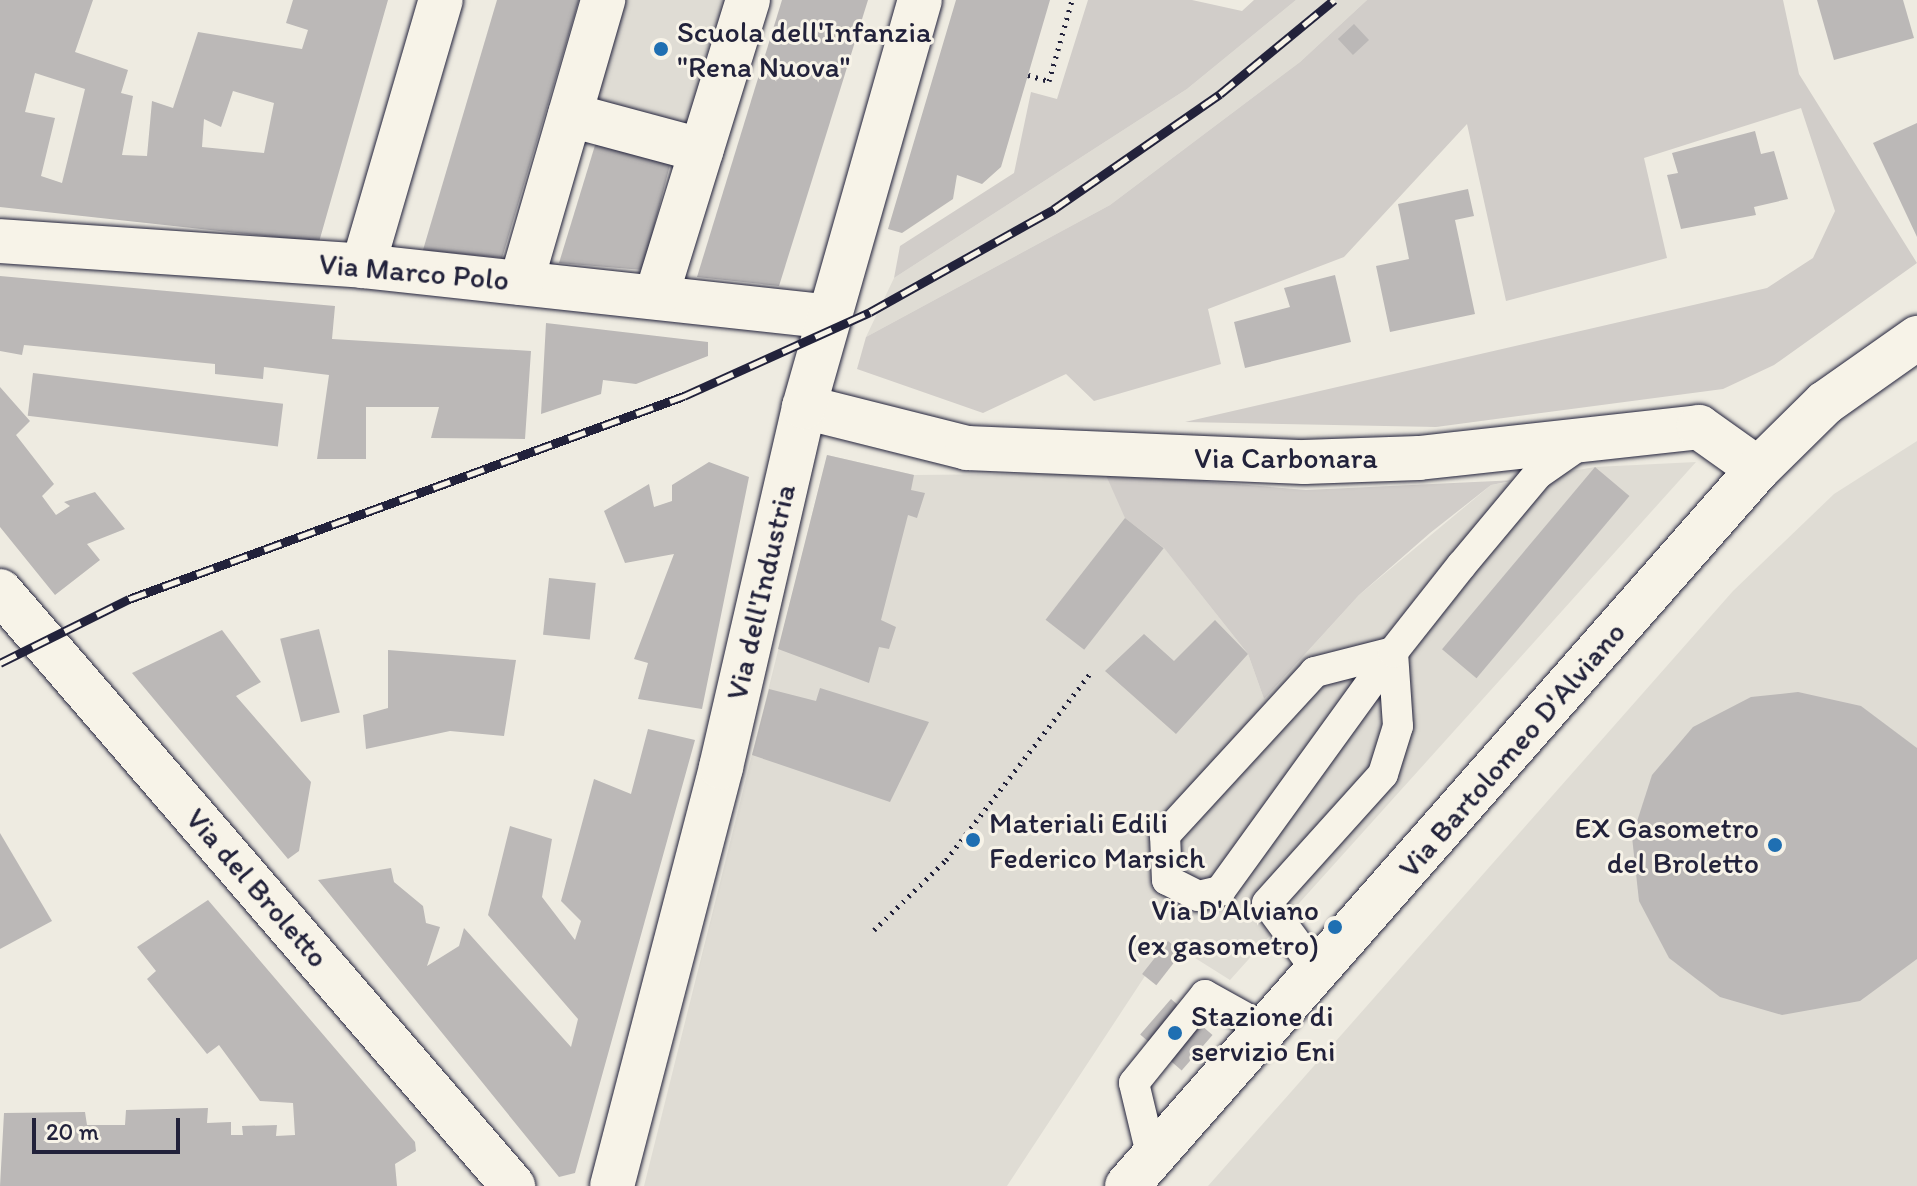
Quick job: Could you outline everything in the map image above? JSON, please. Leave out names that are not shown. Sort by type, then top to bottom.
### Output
[{"type":"street","points":[[363,266],[441,0]]},
{"type":"street","points":[[521,283],[603,0]]},
{"type":"street","points":[[656,297],[748,0]]},
{"type":"street","name":"Via dell'Industria","points":[[612,1186],[721,767],[827,316],[920,0]]},
{"type":"street","points":[[570,115],[701,150]]},
{"type":"street","name":"Via Marco Polo","points":[[0,241],[363,266],[827,316]]},
{"type":"street","name":"Via Bartolomeo D'Alviano","points":[[1140,1172],[1758,469],[1825,403],[1917,338]]},
{"type":"street","name":"Via Carbonara","points":[[804,407],[967,448],[1136,456],[1405,459],[1699,427],[1758,469]]},
{"type":"street","name":"Via del Broletto","points":[[0,591],[513,1186]]},
{"type":"lane","points":[[1393,652],[1315,672],[1165,835],[1167,880],[1198,896],[1220,891],[1393,652],[1538,474],[1589,438]]},
{"type":"lane","points":[[1317,971],[1267,903],[1383,774],[1398,726],[1393,652]]},
{"type":"lane","points":[[1140,1172],[1134,1083],[1205,995],[1266,1029]]},
{"type":"path","points":[[1028,75],[1049,81],[1072,0]]},
{"type":"path","points":[[874,930],[946,860],[1090,674]]},
{"type":"shaded area","name":"Scuola dell'Infanzia \"Rena Nuova\"","points":[[612,0],[739,0],[700,134],[582,98]]},
{"type":"shaded area","points":[[1088,0],[1192,0],[1242,11],[1254,0],[1296,0],[1187,89],[894,278],[900,246],[1014,173],[1031,92],[1057,99]]},
{"type":"shaded area","points":[[1296,0],[1367,0],[1300,62],[1110,205],[866,337],[894,278],[1187,89]]},
{"type":"shaded area","points":[[1367,0],[1783,0],[1799,74],[1917,263],[1774,365],[1723,389],[1436,427],[1185,422],[1767,288],[1813,258],[1835,211],[1801,108],[1644,158],[1667,258],[1506,301],[1467,124],[1344,257],[1208,309],[1221,364],[1094,401],[1066,374],[983,413],[857,369],[866,337],[1110,205],[1300,62]]},
{"type":"shaded area","points":[[1917,441],[1917,1186],[1208,1186],[1733,591],[1834,494]]},
{"type":"shaded area","points":[[827,455],[914,475],[1105,473],[1248,654],[1264,699],[1359,595],[1491,485],[1595,467],[1696,462],[1230,980],[1168,941],[1007,1186],[644,1186]]},
{"type":"shaded area","points":[[1105,473],[1306,490],[1517,480],[1491,485],[1430,533],[1359,595],[1264,699],[1248,654],[1164,548],[1125,518]]},
{"type":"building","points":[[0,0],[93,0],[75,52],[128,70],[121,93],[133,96],[122,155],[147,156],[152,101],[173,108],[198,32],[302,49],[308,30],[286,23],[293,0],[388,0],[319,242],[0,207]],"holes":[[[35,73],[85,89],[62,183],[41,176],[55,118],[25,112]],[[233,91],[274,103],[264,153],[202,147],[204,119],[221,127]]]},
{"type":"building","points":[[497,0],[579,0],[502,258],[423,250]]},
{"type":"building","points":[[782,0],[868,0],[779,286],[697,277]]},
{"type":"building","points":[[956,0],[1050,0],[1001,167],[982,184],[957,175],[953,199],[902,233],[888,229]]},
{"type":"building","points":[[1817,0],[1903,0],[1914,38],[1834,60]]},
{"type":"building","points":[[1354,24],[1369,40],[1353,55],[1338,39]]},
{"type":"building","points":[[1917,123],[1917,237],[1873,143]]},
{"type":"building","points":[[1755,131],[1761,154],[1774,151],[1788,199],[1754,207],[1756,215],[1681,229],[1667,175],[1678,173],[1672,153]]},
{"type":"building","points":[[596,142],[671,161],[643,270],[559,263]]},
{"type":"building","points":[[1468,189],[1474,216],[1455,220],[1475,314],[1390,332],[1376,266],[1409,259],[1398,204]]},
{"type":"building","points":[[1335,275],[1351,342],[1245,368],[1234,322],[1290,307],[1284,288]]},
{"type":"building","points":[[0,276],[335,306],[332,339],[531,351],[525,439],[431,438],[439,407],[366,407],[366,459],[317,459],[329,375],[264,367],[263,379],[215,374],[215,364],[24,345],[22,355],[0,351]]},
{"type":"building","points":[[546,323],[708,342],[708,356],[636,384],[603,380],[601,394],[541,414]]},
{"type":"building","points":[[33,373],[283,404],[278,446],[28,416]]},
{"type":"building","points":[[0,387],[30,421],[16,435],[54,484],[42,496],[56,515],[70,506],[64,502],[95,492],[125,529],[87,544],[100,560],[55,595],[0,527]]},
{"type":"building","points":[[827,455],[914,475],[911,490],[925,493],[917,518],[908,515],[881,620],[896,627],[889,649],[879,647],[869,683],[778,649]]},
{"type":"building","points":[[709,462],[749,477],[702,709],[638,699],[648,663],[634,659],[674,554],[625,563],[604,511],[649,484],[654,507],[672,501],[672,485]]},
{"type":"building","points":[[1595,467],[1629,496],[1476,678],[1442,649]]},
{"type":"building","points":[[1125,518],[1164,548],[1084,650],[1046,620]]},
{"type":"building","points":[[549,578],[596,583],[590,640],[543,635]]},
{"type":"building","points":[[1215,620],[1248,654],[1176,734],[1105,671],[1144,634],[1174,661]]},
{"type":"building","points":[[319,629],[340,712],[301,722],[280,639]]},
{"type":"building","points":[[222,630],[261,682],[236,696],[311,782],[299,851],[288,859],[132,673]]},
{"type":"building","points":[[388,650],[516,660],[504,736],[450,731],[366,749],[363,715],[388,708]]},
{"type":"building","points":[[820,688],[929,722],[890,802],[752,755],[769,689],[816,701]]},
{"type":"building","name":"EX Gasometro del Broletto","points":[[1798,692],[1861,706],[1917,748],[1917,959],[1860,1001],[1782,1015],[1720,997],[1669,958],[1639,901],[1632,837],[1652,775],[1693,727],[1751,697]]},
{"type":"building","points":[[648,729],[695,740],[575,1173],[559,1177],[318,880],[391,868],[394,882],[423,906],[426,923],[440,927],[427,966],[459,946],[464,928],[571,1047],[578,1019],[488,915],[510,826],[552,839],[542,897],[575,940],[581,921],[561,901],[594,779],[631,794]]},
{"type":"building","points":[[0,833],[52,921],[0,949]]},
{"type":"building","points":[[208,900],[415,1142],[416,1151],[395,1164],[397,1186],[0,1186],[4,1113],[85,1112],[87,1125],[125,1125],[126,1110],[208,1108],[207,1123],[231,1122],[231,1135],[243,1135],[242,1126],[277,1125],[276,1136],[295,1135],[293,1103],[260,1101],[219,1045],[207,1054],[147,979],[156,971],[137,947]]},
{"type":"building","points":[[1168,941],[1182,952],[1156,985],[1142,974]]},
{"type":"building","points":[[1171,999],[1213,1035],[1182,1071],[1140,1034]]},
{"type":"railway","points":[[0,663],[129,599],[684,396],[870,312],[1054,209],[1220,94],[1334,0]]},
{"type":"place","name":"Scuola dell'Infanzia \"Rena Nuova\"","points":[[661,49]]},
{"type":"place","name":"Materiali Edili Federico Marsich","points":[[973,840]]},
{"type":"place","name":"EX Gasometro del Broletto","points":[[1775,845]]},
{"type":"place","name":"Via D'Alviano (ex gasometro)","points":[[1335,927]]},
{"type":"place","name":"Stazione di servizio Eni","points":[[1175,1033]]}]
